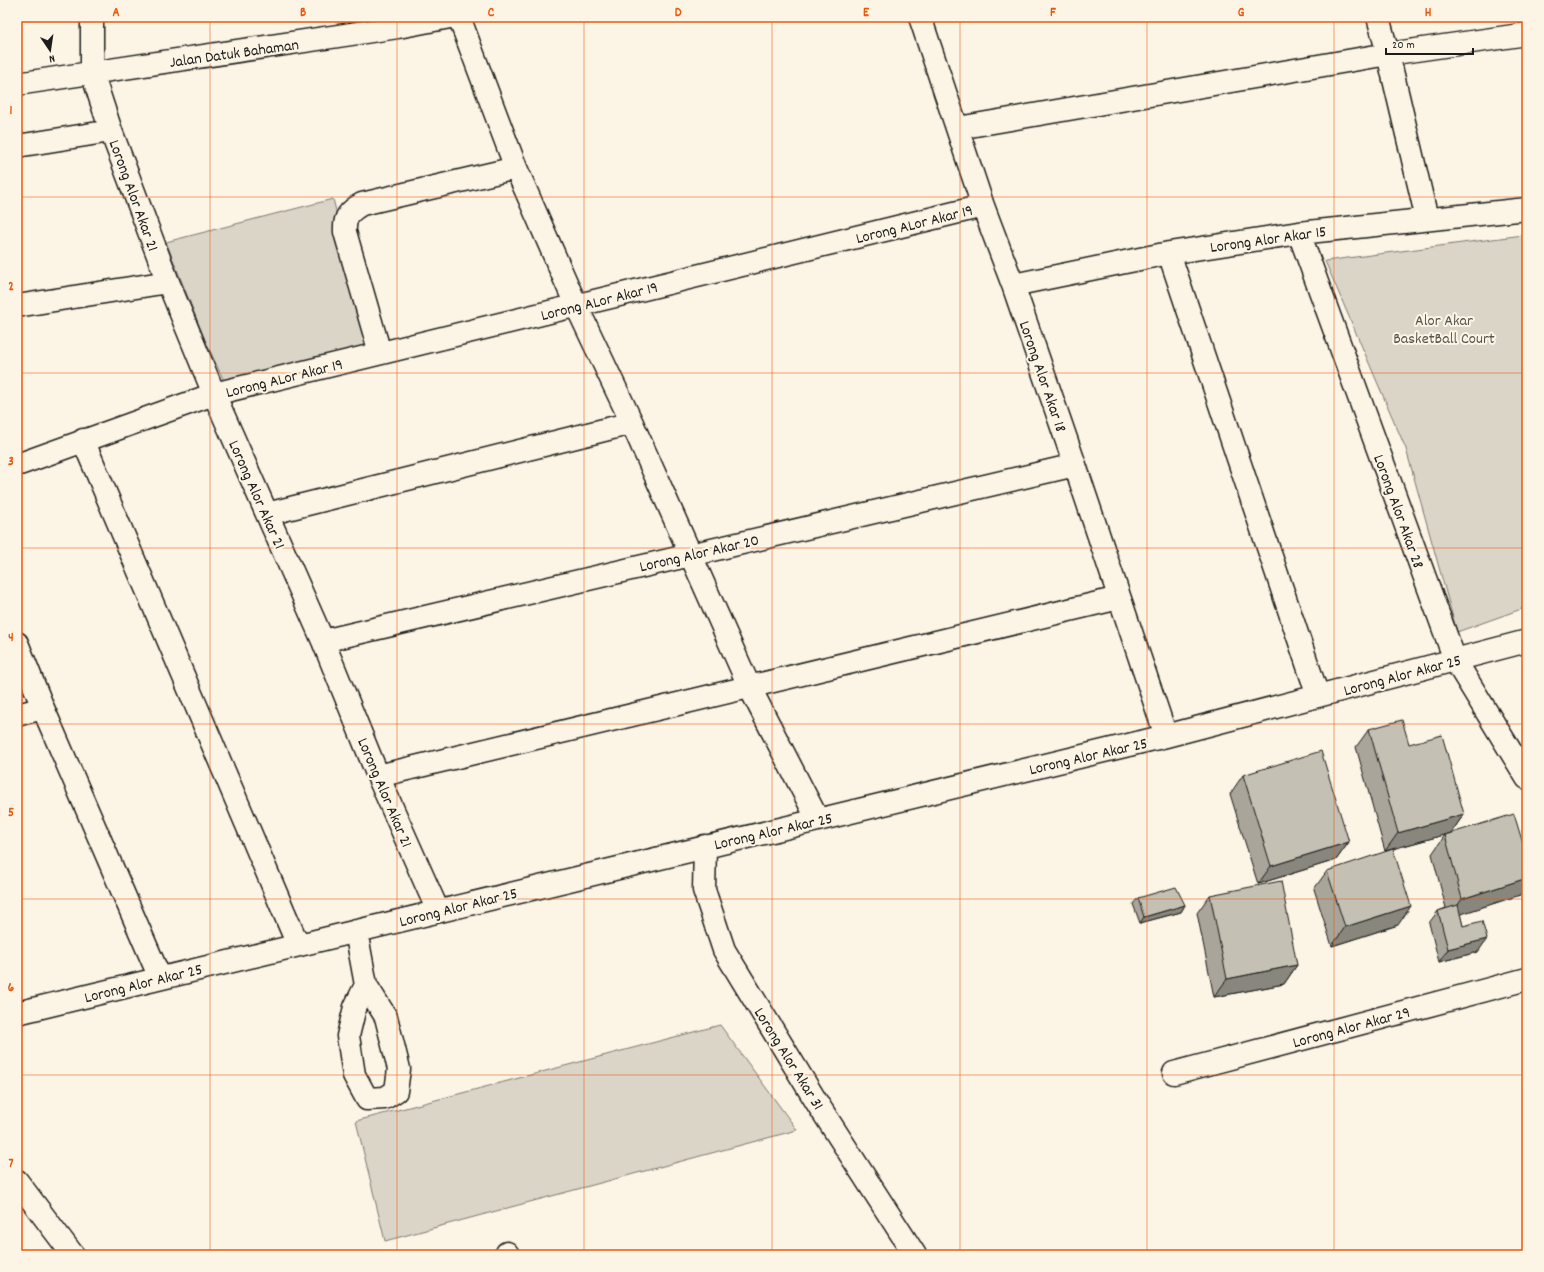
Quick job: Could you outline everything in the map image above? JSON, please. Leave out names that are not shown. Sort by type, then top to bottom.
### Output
[{"type":"street","name":"Lorong Alor Akar 21","points":[[92,17],[92,73],[111,131],[168,282],[214,394],[323,641],[378,776],[438,911]]},
{"type":"street","name":"Jalan Datuk Bahaman","points":[[17,84],[398,22],[450,17]]},
{"type":"street","points":[[459,17],[516,168],[576,305],[632,423],[749,686],[818,820]]},
{"type":"street","name":"Lorong Alor Akar 18","points":[[920,17],[983,206],[1075,465],[1166,736]]},
{"type":"street","points":[[1378,17],[1427,219]]},
{"type":"street","points":[[958,128],[1388,54],[1527,34]]},
{"type":"street","points":[[17,146],[111,131]]},
{"type":"street","points":[[380,353],[346,232],[345,223],[348,215],[354,208],[362,204],[516,168]]},
{"type":"street","name":"Lorong ALor Akar 19","points":[[17,465],[214,394],[983,206]]},
{"type":"street","name":"Lorong Alor Akar 15","points":[[1012,285],[1169,253],[1299,233],[1527,209]]},
{"type":"street","name":"Lorong Alor Akar 28","points":[[1299,233],[1455,660],[1527,778]]},
{"type":"street","points":[[1169,253],[1318,696]]},
{"type":"street","points":[[17,306],[168,282]]},
{"type":"street","points":[[267,514],[632,423]]},
{"type":"street","points":[[83,440],[298,945]]},
{"type":"street","name":"Lorong Alor Akar 20","points":[[323,641],[1075,465]]},
{"type":"street","points":[[378,776],[1119,598]]},
{"type":"street","name":"Lorong Alor Akar 25","points":[[17,1013],[356,930],[1166,736],[1527,641]]},
{"type":"street","points":[[17,643],[43,708],[160,978]]},
{"type":"street","points":[[17,715],[43,708]]},
{"type":"street","name":"Lorong Alor Akar 31","points":[[705,846],[704,890],[724,950],[820,1106],[915,1255]]},
{"type":"street","points":[[356,930],[366,985]]},
{"type":"street","name":"Lorong Alor Akar 29","points":[[1174,1073],[1527,979]]},
{"type":"street","points":[[17,1181],[73,1255]]},
{"type":"green space","points":[[333,199],[370,347],[224,381],[205,340],[166,242]]},
{"type":"green space","name":"Alor Akar BasketBall Court","points":[[1523,235],[1527,253],[1527,607],[1457,632],[1406,449],[1325,261]]},
{"type":"green space","points":[[720,1025],[797,1130],[385,1241],[356,1121]]},
{"type":"building","points":[[1402,720],[1409,744],[1442,735],[1464,814],[1398,833],[1369,729]]},
{"type":"building","points":[[1321,751],[1349,842],[1271,866],[1243,775]]},
{"type":"building","points":[[1514,814],[1527,857],[1527,878],[1462,899],[1445,835]]},
{"type":"building","points":[[1393,849],[1411,906],[1345,927],[1327,871]]},
{"type":"building","points":[[1281,881],[1297,965],[1227,979],[1210,895]]},
{"type":"building","points":[[1176,887],[1185,905],[1144,917],[1138,898]]},
{"type":"building","points":[[1458,905],[1463,926],[1482,921],[1487,939],[1448,949],[1438,911]]}]
